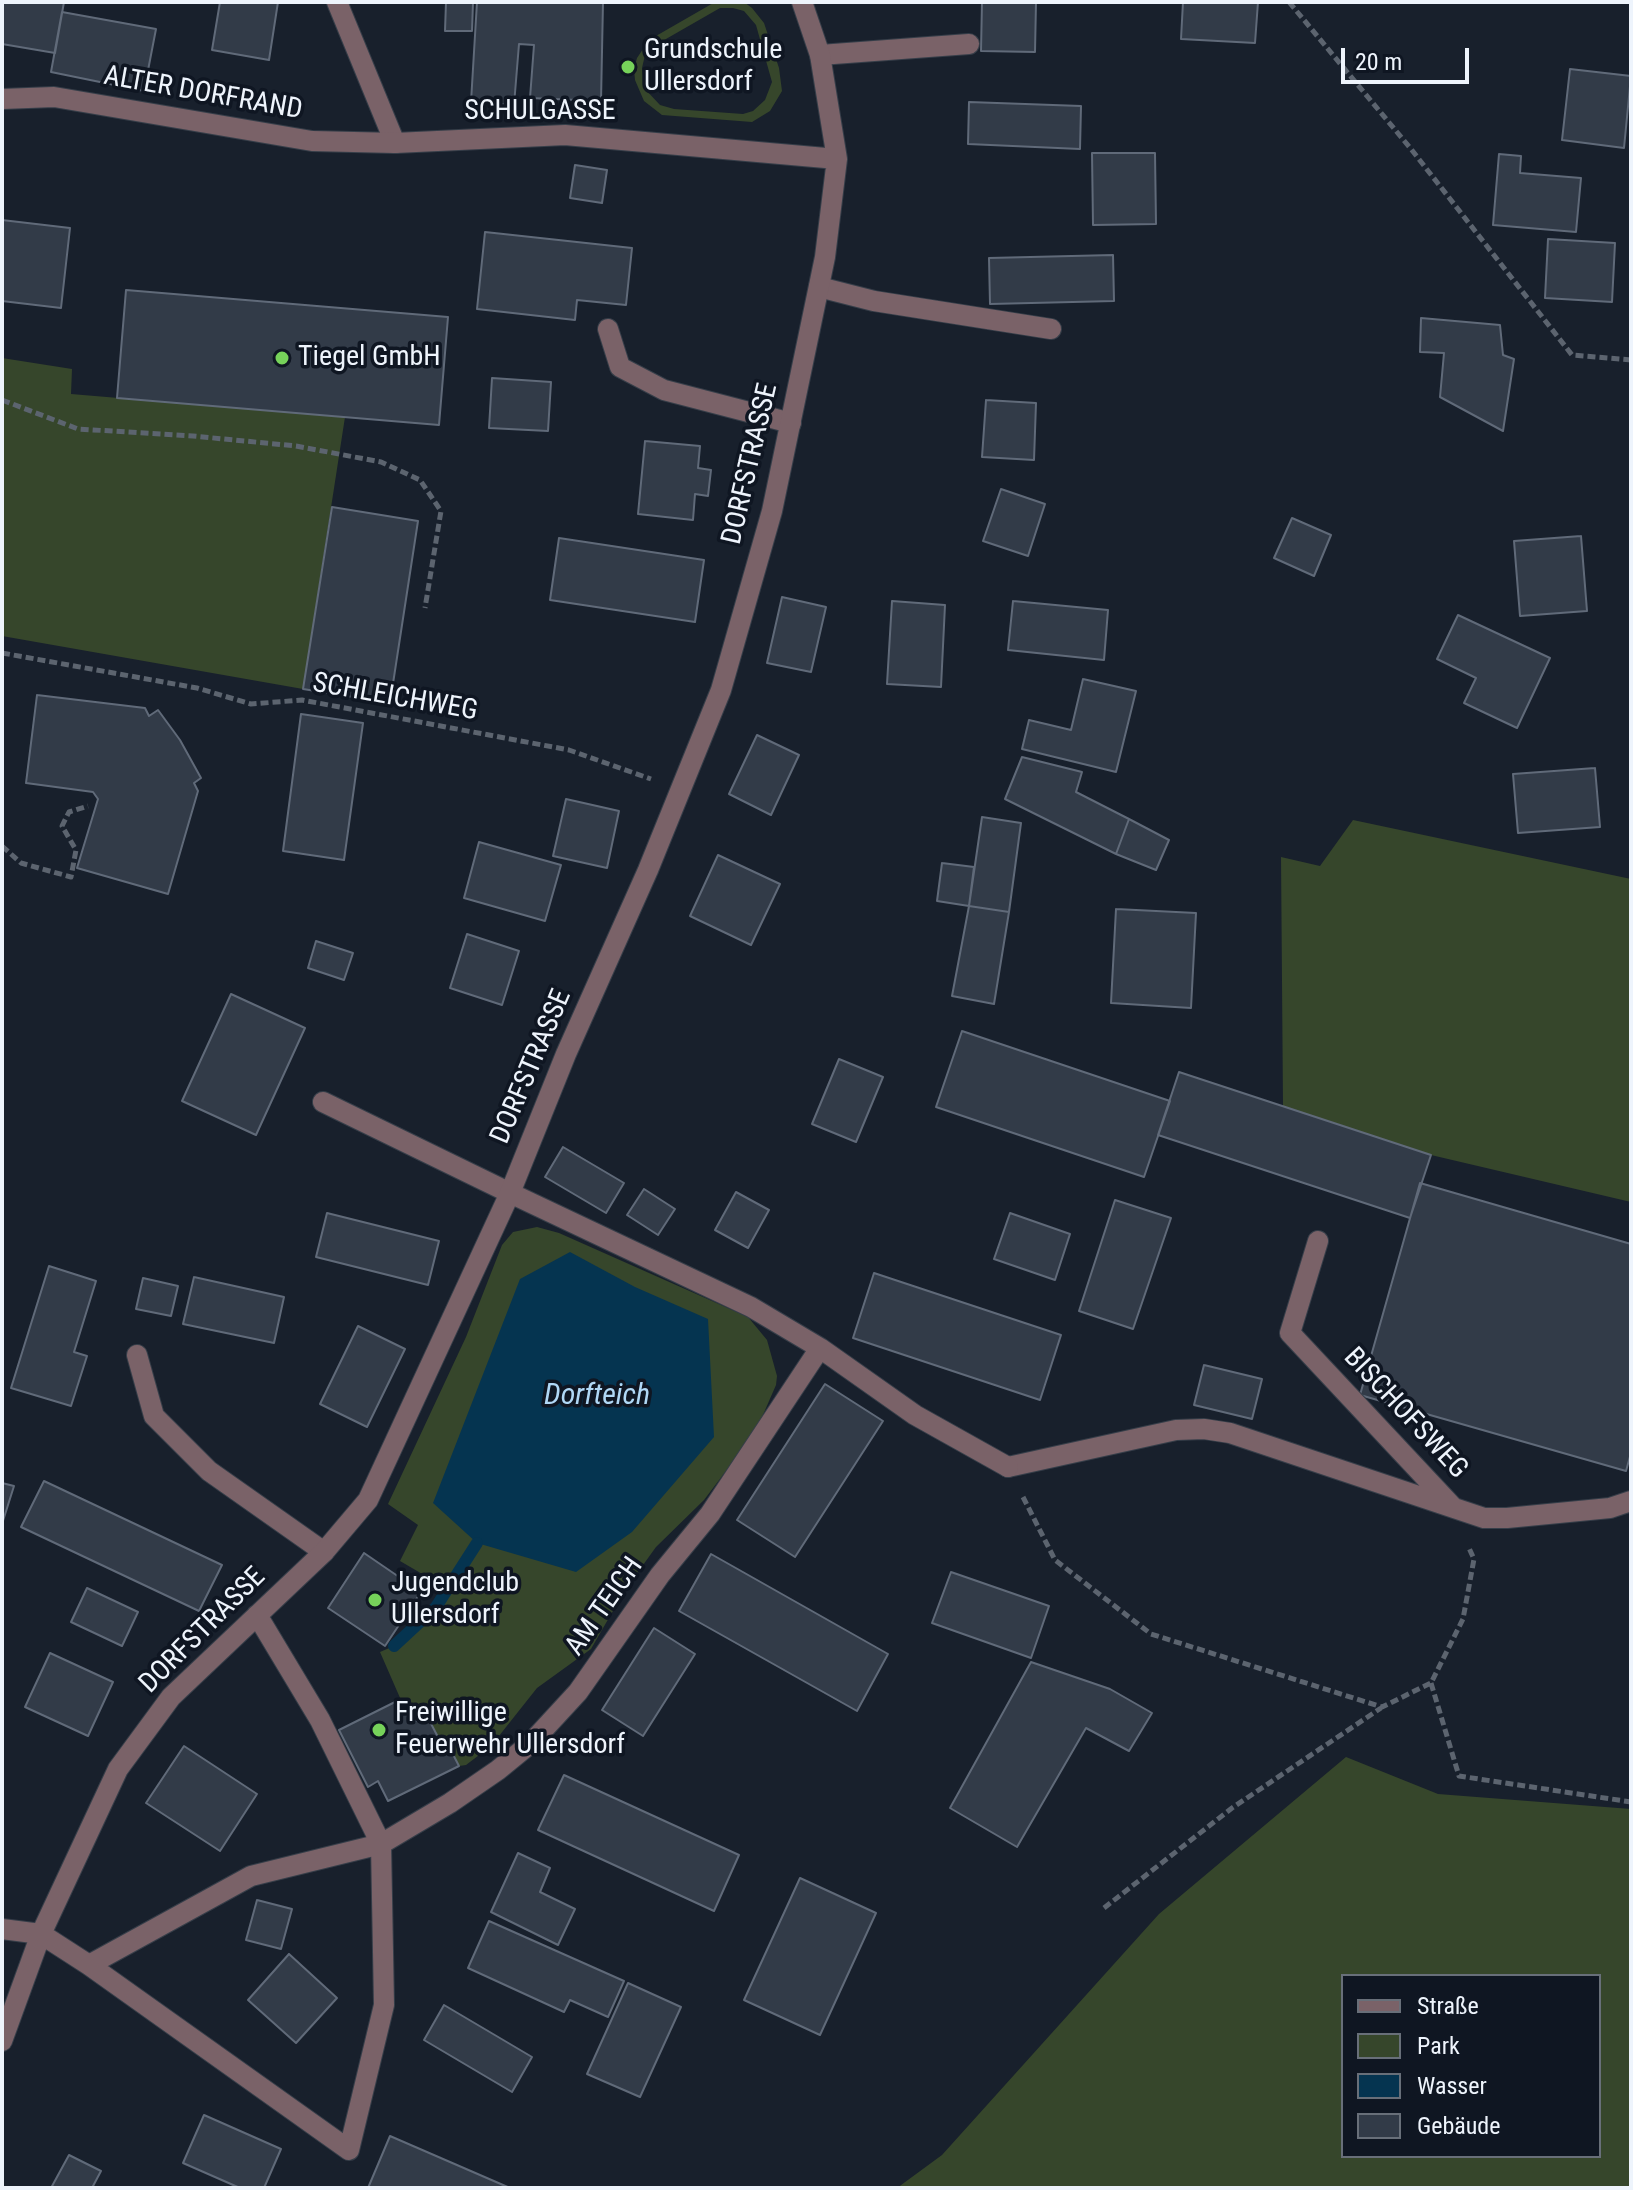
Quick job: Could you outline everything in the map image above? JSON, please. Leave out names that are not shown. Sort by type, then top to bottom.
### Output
[{"type":"street","points":[[337,2],[395,143]]},
{"type":"street","name":"DORFSTRASSE","points":[[2,2041],[41,1934],[118,1769],[171,1697],[324,1552],[368,1500],[510,1193],[566,1054],[682,790],[721,690],[772,511],[819,287],[837,159],[820,55],[802,2]]},
{"type":"street","points":[[820,55],[969,44]]},
{"type":"street","name":"ALTER DORFRAND","points":[[2,99],[54,97],[312,141],[395,143]]},
{"type":"street","name":"SCHULGASSE","points":[[395,143],[565,135],[837,159]]},
{"type":"street","points":[[819,287],[874,301],[1051,329]]},
{"type":"street","points":[[608,329],[620,367],[664,390],[791,423]]},
{"type":"street","points":[[323,1102],[751,1307],[820,1348],[915,1415],[1008,1467],[1176,1430],[1204,1429],[1230,1433],[1455,1509]]},
{"type":"street","name":"BISCHOFSWEG","points":[[1318,1241],[1290,1333],[1455,1509],[1484,1518],[1507,1518],[1610,1508],[1631,1501]]},
{"type":"street","name":"AM TEICH","points":[[89,1965],[251,1876],[381,1844],[450,1803],[531,1743],[578,1692],[660,1575],[710,1514],[820,1348]]},
{"type":"street","points":[[137,1355],[154,1416],[209,1471],[324,1552]]},
{"type":"street","points":[[2,1929],[41,1934],[349,2150],[384,2005],[381,1844],[320,1720],[257,1615]]},
{"type":"path","points":[[1289,2],[1411,149],[1572,355],[1631,360]]},
{"type":"path","points":[[2,400],[78,429],[296,446],[381,462],[420,480],[441,511],[425,608]]},
{"type":"path","name":"SCHLEICHWEG","points":[[2,653],[197,688],[251,704],[302,700],[569,750],[682,790]]},
{"type":"path","points":[[2,846],[21,863],[71,877],[76,850],[62,826],[69,812],[88,806]]},
{"type":"path","points":[[1008,1467],[1055,1560],[1151,1634],[1382,1707]]},
{"type":"path","points":[[1104,1908],[1232,1808],[1382,1707],[1431,1683],[1463,1619],[1474,1559],[1455,1509]]},
{"type":"path","points":[[1431,1683],[1459,1776],[1631,1802]]},
{"type":"green space","points":[[715,2],[744,2],[764,23],[779,68],[782,91],[770,111],[752,122],[662,115],[644,101],[635,80],[637,58],[649,40]],"holes":[[[720,8],[744,11],[756,25],[772,82],[765,100],[753,111],[743,114],[674,109],[660,105],[645,89],[642,68],[645,55],[652,47]]]},
{"type":"green space","points":[[2,358],[72,369],[71,394],[345,417],[303,689],[2,636]]},
{"type":"green space","points":[[1353,820],[1631,879],[1631,1202],[1431,1155],[1283,1106],[1281,857],[1320,866]]},
{"type":"green space","points":[[537,1227],[559,1233],[748,1317],[767,1340],[777,1376],[776,1385],[759,1424],[741,1451],[704,1500],[656,1547],[625,1590],[591,1649],[537,1688],[491,1746],[466,1765],[459,1766],[444,1737],[439,1739],[427,1716],[411,1723],[380,1652],[394,1646],[436,1607],[448,1589],[400,1561],[418,1525],[388,1504],[466,1337],[502,1245],[513,1232]]},
{"type":"green space","points":[[1346,1757],[1438,1794],[1631,1809],[1631,2188],[897,2188],[942,2155],[1159,1914]]},
{"type":"water","name":"Dorfteich","points":[[570,1252],[635,1287],[708,1319],[714,1437],[632,1532],[576,1572],[477,1543],[433,1503],[520,1279]]},
{"type":"building","points":[[2,2],[64,2],[55,53],[2,44]]},
{"type":"building","points":[[220,2],[278,2],[269,60],[212,50]]},
{"type":"building","points":[[446,2],[473,2],[472,31],[445,31]]},
{"type":"building","points":[[477,2],[603,2],[601,101],[530,98],[534,45],[519,44],[514,105],[471,102]]},
{"type":"building","points":[[982,2],[1036,2],[1035,52],[981,51]]},
{"type":"building","points":[[1183,2],[1258,2],[1255,43],[1181,39]]},
{"type":"building","points":[[62,12],[156,29],[144,91],[51,72]]},
{"type":"building","points":[[1570,69],[1631,76],[1624,148],[1562,140]]},
{"type":"building","points":[[969,102],[1081,106],[1080,149],[968,144]]},
{"type":"building","points":[[1092,153],[1155,153],[1156,224],[1093,225]]},
{"type":"building","points":[[1499,154],[1521,156],[1520,173],[1581,178],[1576,232],[1493,225]]},
{"type":"building","points":[[575,165],[607,170],[602,203],[570,198]]},
{"type":"building","points":[[2,220],[70,228],[61,308],[2,301]]},
{"type":"building","points":[[485,232],[632,248],[626,305],[577,300],[575,320],[477,309]]},
{"type":"building","points":[[1548,239],[1615,243],[1612,302],[1545,298]]},
{"type":"building","points":[[1113,255],[1114,301],[990,304],[989,258]]},
{"type":"building","name":"Tiegel GmbH","points":[[126,290],[448,317],[439,425],[117,398]]},
{"type":"building","points":[[1421,318],[1500,325],[1503,355],[1514,359],[1503,431],[1440,397],[1444,353],[1420,352]]},
{"type":"building","points":[[492,378],[551,382],[548,431],[489,428]]},
{"type":"building","points":[[986,400],[1036,403],[1034,460],[982,457]]},
{"type":"building","points":[[645,441],[700,446],[698,468],[711,470],[708,496],[695,494],[693,520],[638,514]]},
{"type":"building","points":[[1001,489],[1045,504],[1028,556],[983,541]]},
{"type":"building","points":[[332,507],[418,521],[390,703],[303,689]]},
{"type":"building","points":[[1292,518],[1331,535],[1314,576],[1274,558]]},
{"type":"building","points":[[1581,536],[1587,611],[1520,616],[1514,541]]},
{"type":"building","points":[[559,538],[704,560],[695,622],[550,600]]},
{"type":"building","points":[[782,597],[826,607],[811,672],[767,663]]},
{"type":"building","points":[[892,601],[945,605],[941,687],[887,684]]},
{"type":"building","points":[[1013,601],[1108,610],[1104,660],[1008,650]]},
{"type":"building","points":[[1458,615],[1550,658],[1517,728],[1464,703],[1476,678],[1437,659]]},
{"type":"building","points":[[1083,679],[1136,691],[1116,772],[1022,749],[1029,720],[1071,730]]},
{"type":"building","points":[[37,695],[145,708],[149,716],[158,710],[180,740],[201,778],[194,783],[198,791],[168,894],[77,868],[98,799],[93,792],[26,783]]},
{"type":"building","points":[[301,714],[363,723],[344,860],[283,851]]},
{"type":"building","points":[[757,735],[799,755],[771,815],[729,794]]},
{"type":"building","points":[[1022,757],[1082,772],[1076,792],[1129,819],[1116,854],[1005,799]]},
{"type":"building","points":[[1595,768],[1600,827],[1518,833],[1513,774]]},
{"type":"building","points":[[566,799],[619,811],[607,868],[553,856]]},
{"type":"building","points":[[982,817],[1021,823],[1009,912],[969,906]]},
{"type":"building","points":[[1129,819],[1169,840],[1156,870],[1116,854]]},
{"type":"building","points":[[479,842],[561,865],[545,921],[464,898]]},
{"type":"building","points":[[718,855],[780,884],[751,945],[690,916]]},
{"type":"building","points":[[942,863],[974,867],[969,906],[937,901]]},
{"type":"building","points":[[969,906],[1009,912],[994,1004],[952,996]]},
{"type":"building","points":[[1116,909],[1196,913],[1191,1008],[1111,1003]]},
{"type":"building","points":[[467,934],[519,951],[502,1005],[450,988]]},
{"type":"building","points":[[316,941],[353,953],[344,980],[308,968]]},
{"type":"building","points":[[231,994],[305,1028],[256,1135],[182,1101]]},
{"type":"building","points":[[962,1031],[1170,1101],[1144,1177],[936,1107]]},
{"type":"building","points":[[839,1059],[883,1077],[856,1142],[812,1124]]},
{"type":"building","points":[[1179,1072],[1431,1155],[1410,1218],[1158,1135]]},
{"type":"building","points":[[563,1147],[624,1183],[606,1213],[545,1177]]},
{"type":"building","points":[[1420,1183],[1631,1244],[1631,1453],[1626,1471],[1360,1395]]},
{"type":"building","points":[[644,1189],[675,1209],[658,1235],[627,1215]]},
{"type":"building","points":[[736,1192],[769,1210],[748,1248],[715,1230]]},
{"type":"building","points":[[1115,1200],[1171,1218],[1133,1329],[1079,1311]]},
{"type":"building","points":[[327,1213],[439,1241],[428,1285],[316,1257]]},
{"type":"building","points":[[1010,1213],[1070,1234],[1055,1280],[994,1259]]},
{"type":"building","points":[[49,1266],[96,1281],[74,1352],[87,1356],[71,1406],[11,1388]]},
{"type":"building","points":[[874,1273],[1061,1335],[1040,1400],[853,1338]]},
{"type":"building","points":[[194,1277],[284,1297],[274,1343],[183,1324]]},
{"type":"building","points":[[143,1278],[178,1286],[171,1316],[136,1309]]},
{"type":"building","points":[[358,1326],[405,1349],[367,1427],[320,1404]]},
{"type":"building","points":[[1204,1365],[1262,1379],[1252,1419],[1194,1405]]},
{"type":"building","points":[[825,1384],[883,1421],[795,1557],[737,1520]]},
{"type":"building","points":[[44,1481],[222,1565],[199,1611],[21,1527]]},
{"type":"building","points":[[2,1483],[14,1486],[2,1524]]},
{"type":"building","name":"Jugendclub Ullersdorf","points":[[364,1553],[421,1592],[385,1646],[328,1608]]},
{"type":"building","points":[[711,1554],[888,1654],[857,1711],[679,1611]]},
{"type":"building","points":[[951,1572],[1049,1606],[1031,1658],[932,1623]]},
{"type":"building","points":[[87,1588],[138,1612],[122,1646],[71,1622]]},
{"type":"building","points":[[654,1628],[695,1654],[643,1736],[602,1710]]},
{"type":"building","points":[[50,1653],[113,1682],[88,1736],[25,1707]]},
{"type":"building","points":[[1031,1662],[1110,1689],[1152,1713],[1129,1751],[1086,1728],[1017,1847],[950,1808]]},
{"type":"building","points":[[399,1700],[411,1723],[427,1716],[439,1739],[444,1737],[459,1766],[388,1801],[378,1781],[368,1787],[339,1730]]},
{"type":"building","points":[[184,1746],[257,1794],[220,1851],[146,1803]]},
{"type":"building","points":[[564,1775],[739,1855],[714,1911],[538,1830]]},
{"type":"building","points":[[518,1853],[550,1868],[540,1892],[575,1909],[558,1945],[491,1912]]},
{"type":"building","points":[[800,1878],[876,1913],[820,2035],[744,2000]]},
{"type":"building","points":[[257,1900],[292,1909],[281,1949],[246,1940]]},
{"type":"building","points":[[489,1921],[624,1981],[608,2017],[570,2000],[564,2012],[468,1968]]},
{"type":"building","points":[[289,1954],[337,1998],[296,2043],[248,2000]]},
{"type":"building","points":[[628,1983],[681,2007],[640,2097],[587,2074]]},
{"type":"building","points":[[444,2005],[532,2057],[512,2092],[424,2040]]},
{"type":"building","points":[[204,2115],[281,2149],[264,2188],[240,2188],[183,2163]]},
{"type":"building","points":[[390,2136],[510,2188],[368,2188]]},
{"type":"building","points":[[69,2155],[101,2171],[92,2188],[51,2188]]},
{"type":"waterway","points":[[394,1646],[436,1607],[477,1543]]},
{"type":"place","name":"Grundschule Ullersdorf","points":[[628,67]]},
{"type":"place","name":"Tiegel GmbH","points":[[282,358]]},
{"type":"place","name":"Jugendclub Ullersdorf","points":[[375,1600]]},
{"type":"place","name":"Freiwillige Feuerwehr Ullersdorf","points":[[379,1730]]}]
